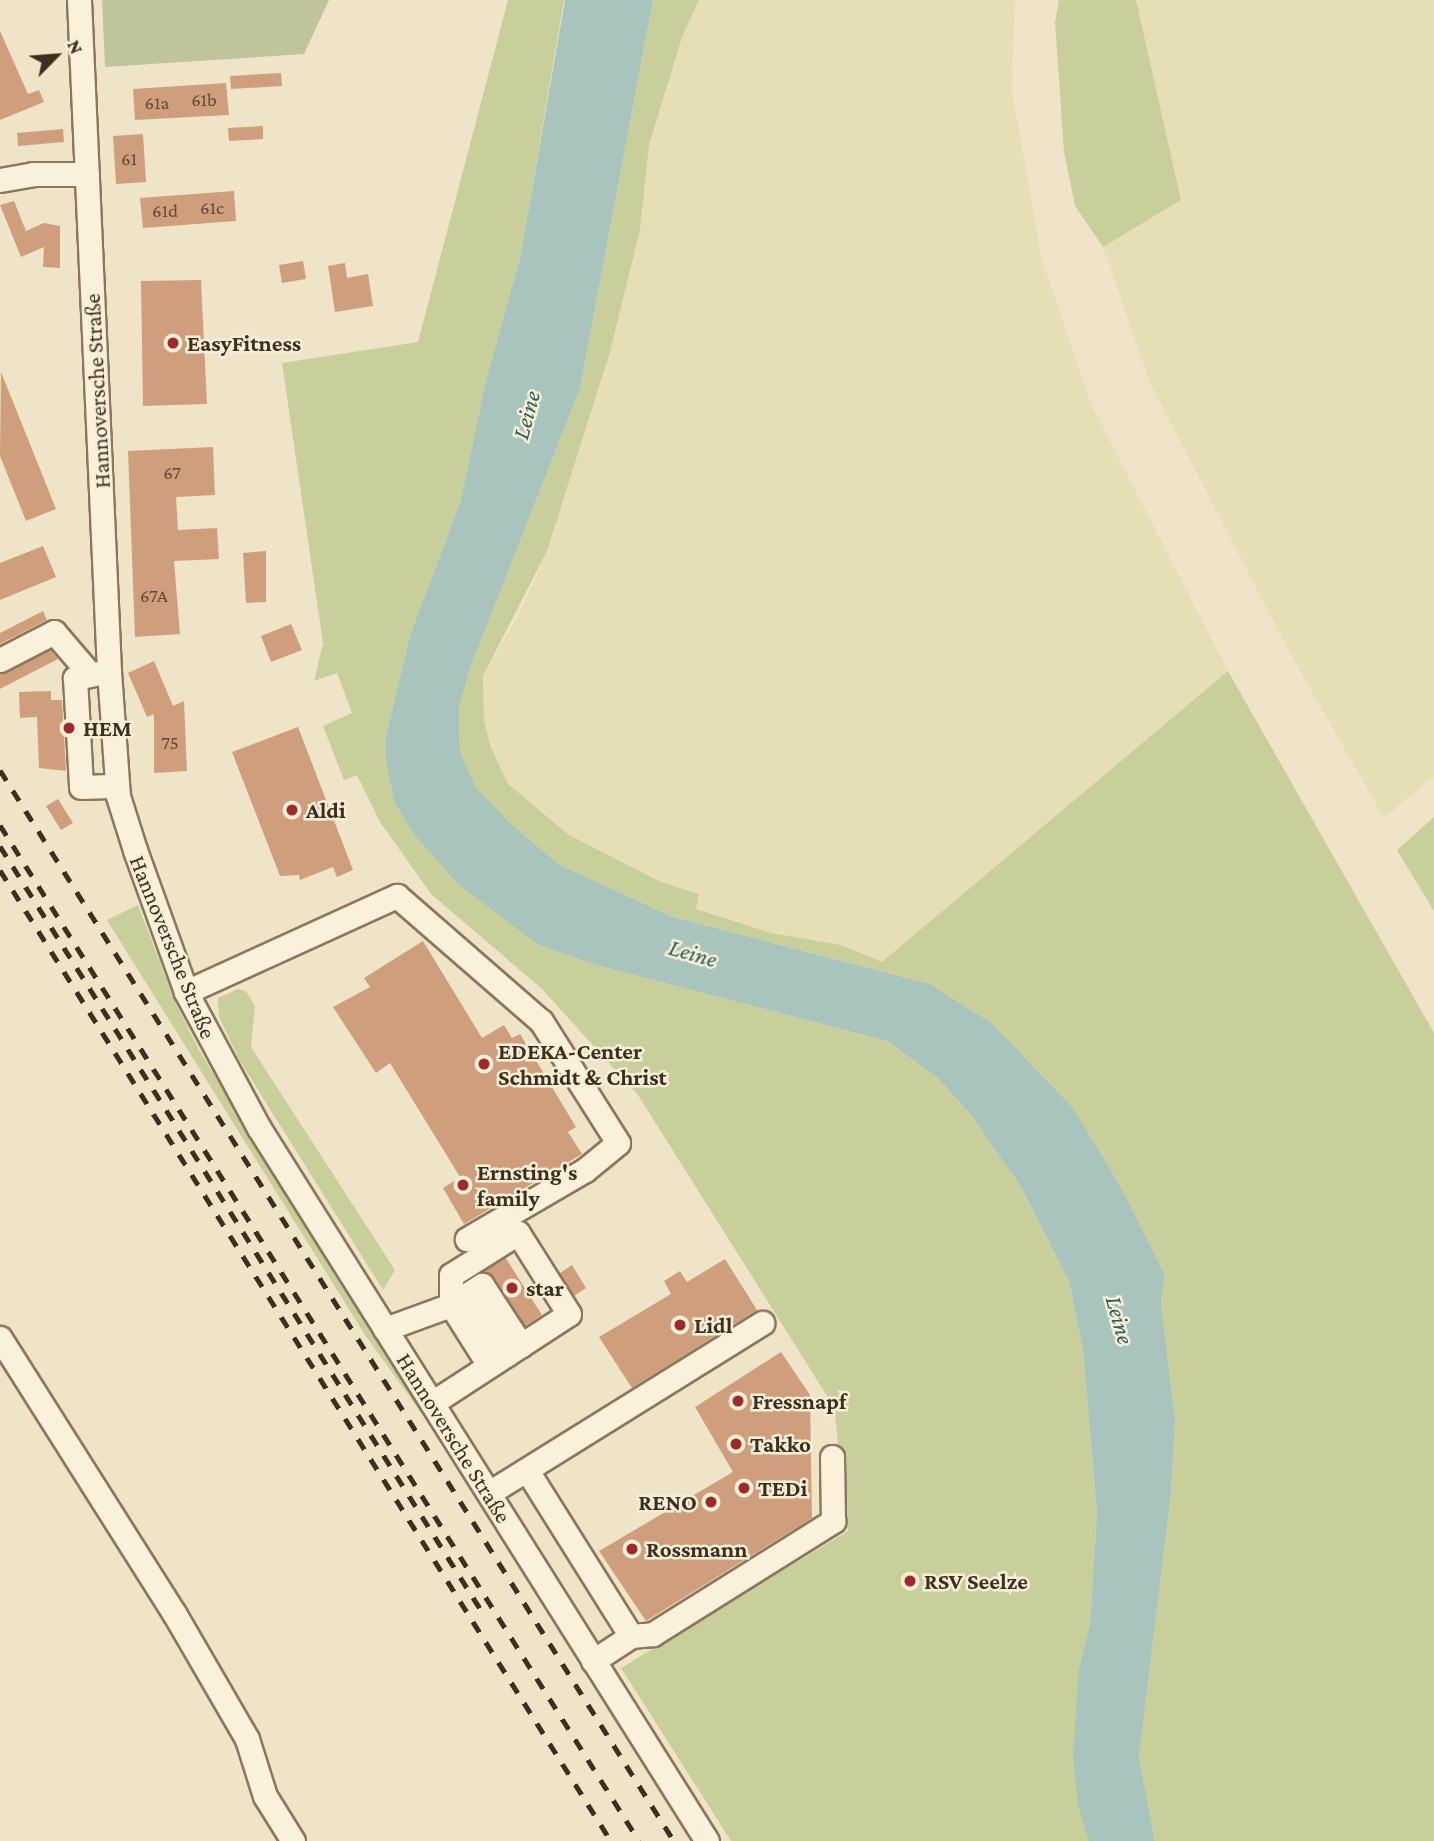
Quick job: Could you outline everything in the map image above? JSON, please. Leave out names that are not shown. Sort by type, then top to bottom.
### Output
[{"type":"street","name":"Hannoversche Straße","points":[[79,0],[88,174],[99,672],[125,823],[186,992],[259,1128],[707,1841]]},
{"type":"street","points":[[0,180],[33,174],[88,174]]},
{"type":"street","points":[[0,660],[54,632],[99,672]]},
{"type":"street","points":[[99,672],[75,678],[81,787],[117,786]]},
{"type":"street","points":[[186,992],[397,896],[541,1021],[618,1143],[586,1170],[467,1240]]},
{"type":"street","points":[[432,1403],[506,1355],[569,1314],[518,1233],[451,1275],[460,1299],[506,1355]]},
{"type":"street","points":[[386,1329],[460,1299],[482,1285],[506,1355]]},
{"type":"street","points":[[489,1493],[528,1472],[762,1323]]},
{"type":"street","points":[[0,1338],[247,1739],[265,1796],[293,1841]]},
{"type":"street","points":[[593,1661],[631,1636],[653,1634],[833,1521],[832,1457]]},
{"type":"street","points":[[528,1472],[631,1636]]},
{"type":"shaded area","points":[[699,0],[1015,0],[1012,90],[1042,260],[1091,404],[1228,671],[882,962],[841,945],[771,933],[696,909],[699,894],[661,882],[569,835],[508,784],[491,748],[484,720],[483,676],[521,610],[547,551],[610,352],[640,230],[649,145],[682,37]]},
{"type":"shaded area","points":[[1136,0],[1434,0],[1434,776],[1384,818],[1292,657],[1150,383],[1103,247],[1181,200]]},
{"type":"green space","points":[[102,0],[329,0],[304,54],[105,67]]},
{"type":"green space","points":[[508,0],[564,0],[520,258],[486,380],[460,503],[410,635],[386,736],[395,804],[413,833],[537,944],[592,964],[887,1041],[937,1077],[972,1116],[1021,1187],[1069,1281],[1083,1350],[1097,1513],[1090,1623],[1079,1668],[1091,1841],[731,1841],[621,1668],[848,1531],[834,1407],[638,1095],[542,989],[431,894],[380,822],[357,775],[344,780],[323,726],[352,713],[337,673],[314,681],[323,643],[282,363],[418,342]]},
{"type":"green space","points":[[653,0],[699,0],[682,37],[649,145],[640,230],[610,352],[547,551],[483,676],[484,720],[491,748],[508,784],[569,835],[661,882],[699,894],[696,909],[771,933],[841,945],[882,962],[1228,671],[1434,1033],[1434,1841],[1155,1841],[1139,1757],[1171,1495],[1175,1420],[1161,1300],[1165,1275],[1122,1189],[1072,1107],[992,1023],[930,984],[673,917],[560,865],[511,824],[476,787],[460,752],[459,708],[470,668],[580,389]]},
{"type":"green space","points":[[1059,0],[1136,0],[1181,200],[1103,247],[1075,206],[1064,152],[1055,22]]},
{"type":"green space","points":[[1434,817],[1434,911],[1397,850]]},
{"type":"green space","points":[[138,905],[176,1004],[199,1050],[461,1468],[365,1335],[107,920]]},
{"type":"green space","points":[[238,989],[246,991],[255,1006],[251,1047],[395,1270],[383,1290],[240,1061],[219,1017],[218,998]]},
{"type":"water","name":"Leine","points":[[565,0],[653,0],[580,389],[470,668],[459,708],[460,752],[476,787],[511,824],[560,865],[673,917],[930,984],[992,1023],[1073,1108],[1122,1189],[1165,1275],[1161,1300],[1175,1420],[1171,1495],[1139,1757],[1155,1841],[1089,1841],[1078,1806],[1073,1756],[1079,1668],[1090,1623],[1097,1513],[1083,1350],[1069,1281],[1021,1187],[972,1116],[937,1077],[887,1041],[592,964],[537,944],[457,883],[413,833],[395,804],[386,760],[386,736],[410,635],[460,503],[486,380],[520,258]]},
{"type":"building","points":[[0,31],[28,94],[39,90],[44,102],[0,120]]},
{"type":"building","points":[[281,73],[282,86],[231,89],[230,76]]},
{"type":"building","points":[[226,83],[229,115],[135,120],[133,89]]},
{"type":"building","points":[[263,126],[263,139],[229,141],[228,128]]},
{"type":"building","points":[[63,129],[64,142],[18,146],[17,133]]},
{"type":"building","points":[[143,134],[146,182],[116,184],[113,136]]},
{"type":"building","points":[[234,191],[236,221],[143,228],[140,198]]},
{"type":"building","points":[[14,201],[26,231],[44,223],[60,226],[60,268],[43,267],[44,247],[21,257],[0,205]]},
{"type":"building","points":[[303,261],[306,279],[282,283],[279,265]]},
{"type":"building","points":[[345,263],[347,278],[368,274],[373,306],[335,312],[328,266]]},
{"type":"building","name":"EasyFitness","points":[[201,280],[207,404],[143,406],[141,281]]},
{"type":"building","points":[[1,372],[56,509],[26,521],[0,456]]},
{"type":"building","points":[[213,447],[215,495],[176,497],[178,530],[217,528],[219,559],[174,561],[180,634],[135,637],[128,451]]},
{"type":"building","points":[[43,546],[56,577],[0,600],[0,563]]},
{"type":"building","points":[[266,551],[266,602],[246,603],[243,553]]},
{"type":"building","points":[[43,611],[47,620],[0,644],[0,633]]},
{"type":"building","points":[[291,624],[302,650],[271,662],[261,636]]},
{"type":"building","points":[[51,650],[58,659],[0,689],[0,674]]},
{"type":"building","points":[[154,661],[173,706],[184,701],[187,771],[154,773],[154,714],[147,717],[128,673]]},
{"type":"building","points":[[51,691],[51,700],[62,700],[66,771],[39,768],[37,717],[20,718],[19,692]]},
{"type":"building","name":"Aldi","points":[[298,727],[353,870],[337,877],[333,867],[300,880],[299,875],[280,876],[232,752]]},
{"type":"building","points":[[58,799],[73,823],[61,830],[46,806]]},
{"type":"building","points":[[423,941],[482,1038],[504,1025],[512,1038],[520,1034],[576,1127],[568,1132],[582,1154],[464,1224],[443,1188],[460,1177],[390,1063],[376,1073],[333,1007],[370,987],[364,978]]},
{"type":"building","name":"star","points":[[505,1257],[542,1315],[525,1326],[494,1277],[483,1271]]},
{"type":"building","name":"Lidl","points":[[725,1259],[757,1310],[632,1388],[599,1337],[671,1294],[664,1281],[680,1271],[687,1282]]},
{"type":"building","points":[[572,1265],[586,1288],[574,1296],[560,1273]]},
{"type":"building","points":[[781,1352],[810,1395],[812,1518],[646,1621],[599,1551],[733,1472],[695,1407]]},
{"type":"railway","points":[[0,770],[674,1841]]},
{"type":"railway","points":[[0,825],[639,1841]]},
{"type":"railway","points":[[0,846],[481,1610]]},
{"type":"railway","points":[[0,870],[611,1841]]},
{"type":"place","name":"EasyFitness","points":[[173,343]]},
{"type":"place","name":"HEM","points":[[69,728]]},
{"type":"place","name":"Aldi","points":[[292,810]]},
{"type":"place","name":"EDEKA-Center Schmidt & Christ","points":[[484,1064]]},
{"type":"place","name":"Ernsting's family","points":[[463,1185]]},
{"type":"place","name":"star","points":[[512,1288]]},
{"type":"place","name":"Lidl","points":[[680,1325]]},
{"type":"place","name":"Fressnapf","points":[[738,1401]]},
{"type":"place","name":"Takko","points":[[736,1444]]},
{"type":"place","name":"TEDi","points":[[744,1488]]},
{"type":"place","name":"RENO","points":[[711,1502]]},
{"type":"place","name":"Rossmann","points":[[632,1549]]},
{"type":"place","name":"RSV Seelze","points":[[910,1581]]}]
